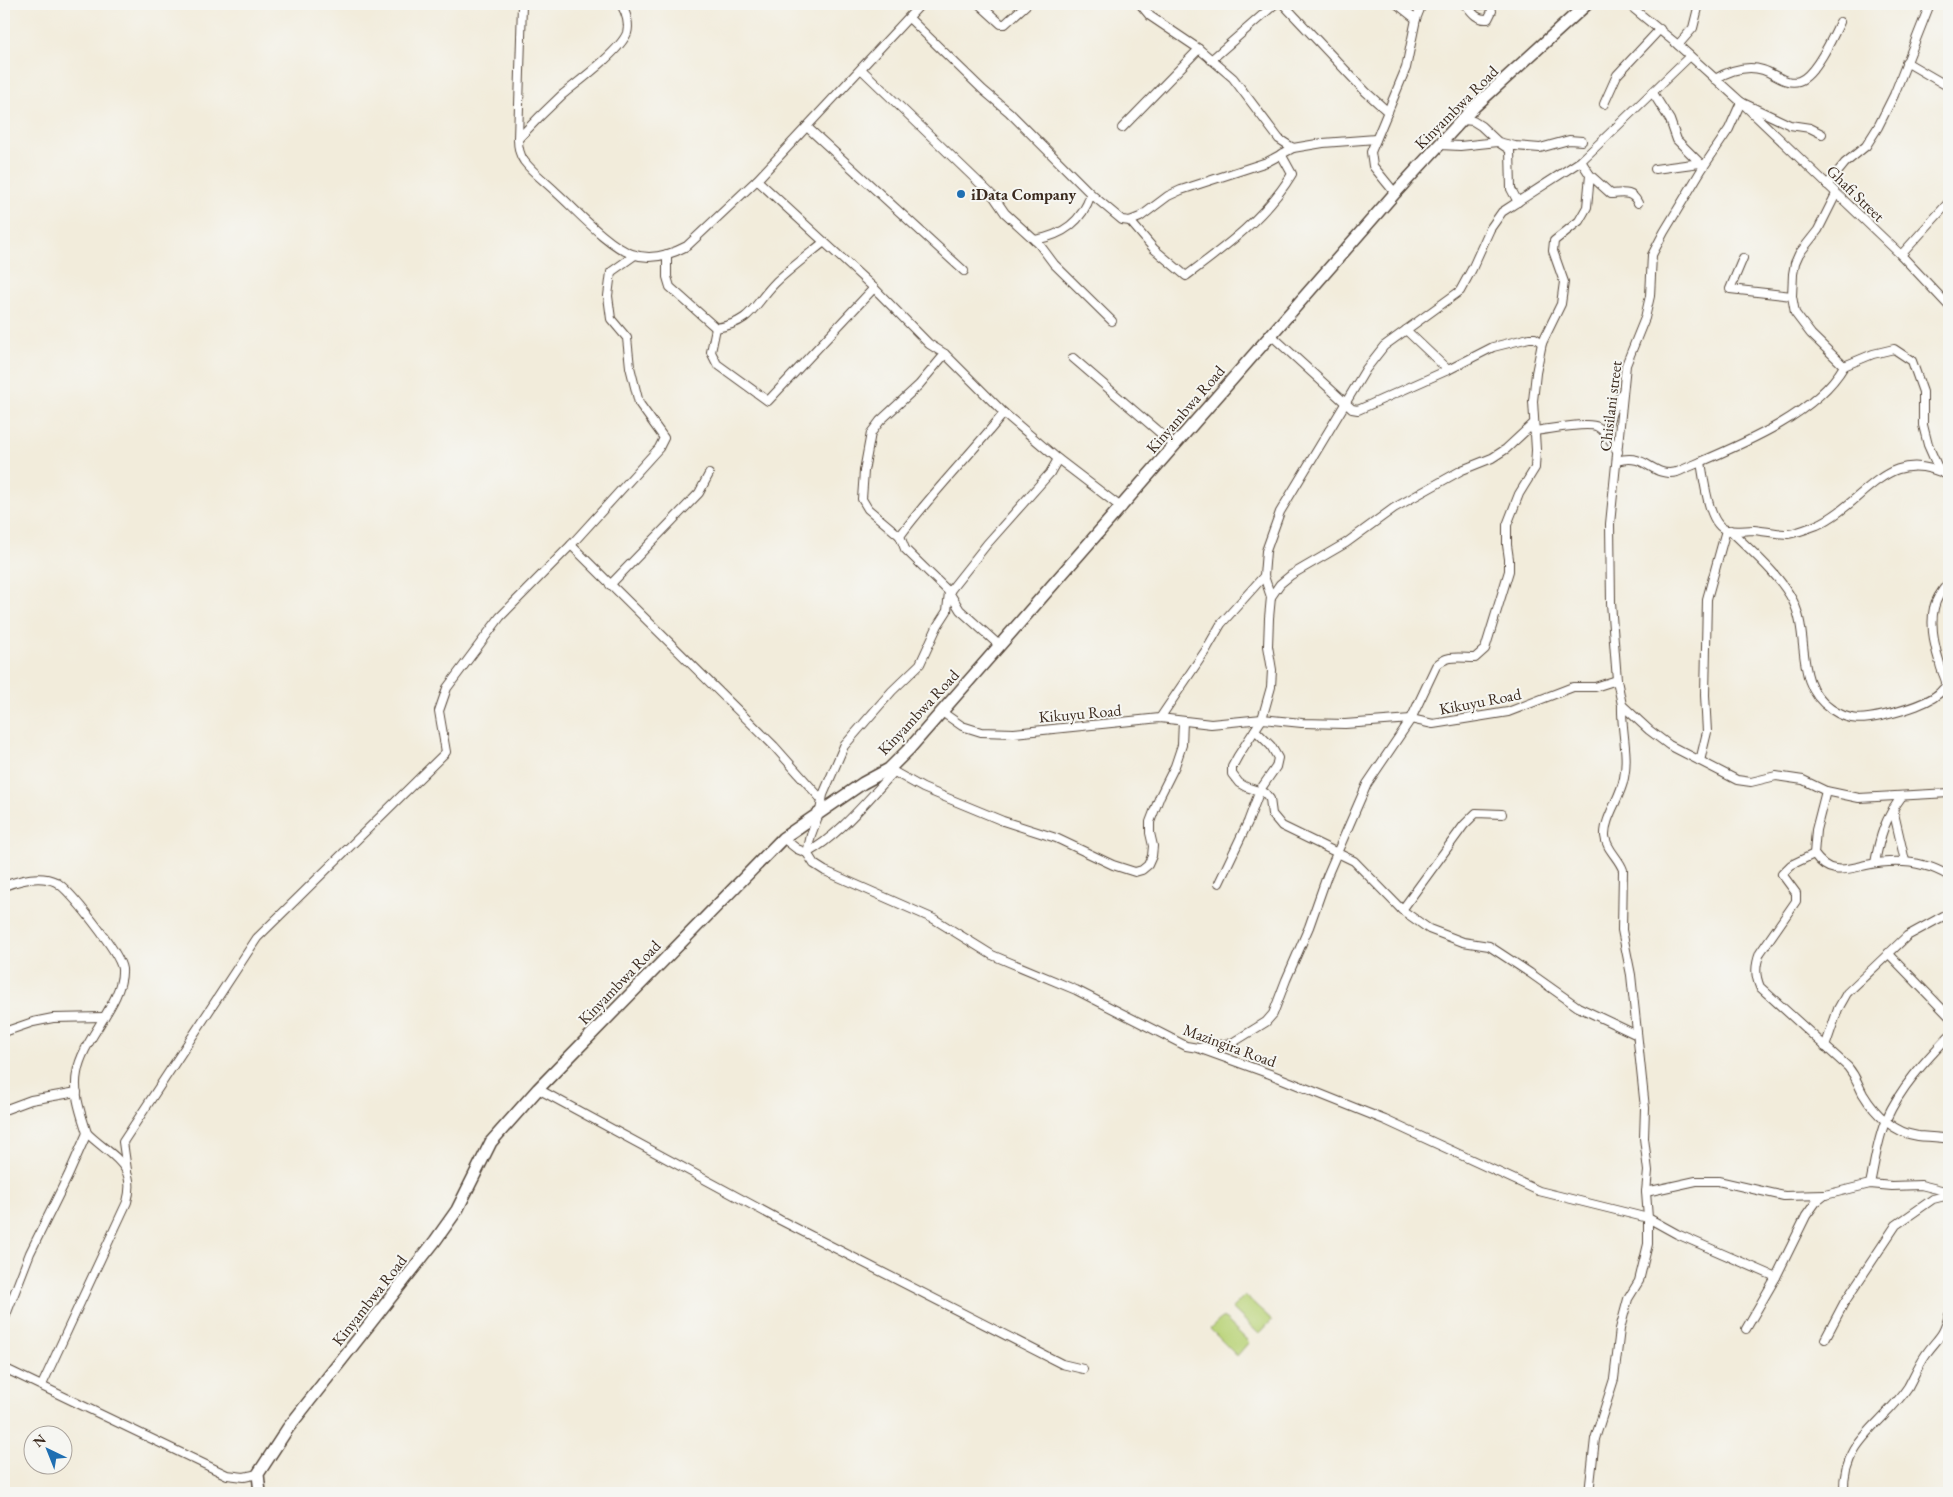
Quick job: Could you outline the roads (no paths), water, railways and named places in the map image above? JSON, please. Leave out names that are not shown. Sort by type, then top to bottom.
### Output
[{"type":"street","points":[[522,4],[519,153],[529,167],[598,230],[622,249],[635,255],[656,257],[675,253],[687,246],[757,180],[920,4]]},
{"type":"street","points":[[518,139],[544,112],[603,60],[624,38],[628,24],[627,15],[621,4]]},
{"type":"street","points":[[979,4],[998,22],[1005,24],[1027,4]]},
{"type":"street","points":[[1140,4],[1150,16],[1199,49],[1233,78],[1279,139],[1293,148]]},
{"type":"street","points":[[1211,60],[1275,4]]},
{"type":"street","points":[[1283,4],[1366,92],[1388,112]]},
{"type":"street","points":[[1398,4],[1416,19]]},
{"type":"street","points":[[1395,193],[1373,166],[1371,152],[1406,68],[1416,19],[1422,4]]},
{"type":"street","points":[[1465,5],[1486,4]]},
{"type":"street","points":[[1465,5],[1475,16],[1482,20],[1488,19],[1492,11],[1490,4]]},
{"type":"street","name":"Kinyambwa Road","points":[[258,1474],[288,1428],[416,1267],[457,1210],[491,1142],[538,1089],[783,838],[821,806],[891,770],[1122,508],[1174,445],[1395,193],[1463,120],[1587,4]]},
{"type":"street","points":[[1628,4],[1678,45],[1741,102],[1790,125],[1810,128],[1822,134]]},
{"type":"street","points":[[1678,45],[1693,28],[1699,4]]},
{"type":"street","points":[[1827,185],[1845,163],[1866,146],[1874,134],[1894,95],[1930,4]]},
{"type":"street","points":[[909,18],[983,90],[1009,112],[1091,194],[1122,220],[1130,221],[1140,217],[1168,196],[1180,190],[1266,162],[1293,148],[1323,143],[1376,139]]},
{"type":"street","points":[[1715,79],[1733,70],[1754,69],[1766,71],[1786,81],[1800,80],[1807,76],[1830,46],[1840,22]]},
{"type":"street","points":[[1604,104],[1617,75],[1660,30]]},
{"type":"street","points":[[1122,128],[1199,49]]},
{"type":"street","points":[[1637,1035],[1578,1006],[1489,946],[1463,942],[1429,929],[1402,910],[1354,861],[1282,826],[1272,814],[1268,795],[1238,782],[1232,774],[1232,767],[1262,719],[1271,687],[1272,670],[1268,646],[1271,597],[1264,576],[1266,551],[1280,512],[1366,369],[1384,346],[1460,291],[1490,229],[1502,212],[1581,161],[1690,56]]},
{"type":"street","points":[[1906,62],[1949,86]]},
{"type":"street","points":[[861,69],[994,197],[1005,213],[1035,240],[1054,264],[1112,321]]},
{"type":"street","points":[[1653,93],[1670,120],[1677,140],[1700,163],[1655,168]]},
{"type":"street","name":"Ghafi Street","points":[[1741,102],[1901,255],[1949,306]]},
{"type":"street","name":"Chisilani street","points":[[1617,680],[1611,603],[1612,543],[1610,524],[1626,365],[1646,318],[1650,296],[1652,255],[1702,169],[1729,129],[1741,102]]},
{"type":"street","points":[[1463,120],[1481,126],[1510,150],[1511,189],[1518,202]]},
{"type":"street","points":[[807,127],[964,271]]},
{"type":"street","points":[[1440,145],[1460,146],[1498,142],[1515,146],[1540,148],[1569,140],[1582,141]]},
{"type":"street","points":[[1130,221],[1154,249],[1186,276],[1225,247],[1268,206],[1284,187],[1292,174],[1281,154]]},
{"type":"street","points":[[1581,161],[1590,175],[1611,194],[1627,192],[1634,196],[1638,203]]},
{"type":"street","points":[[1198,1048],[1232,1043],[1266,1022],[1273,1014],[1337,853],[1367,784],[1411,719],[1436,666],[1442,660],[1450,657],[1476,658],[1485,649],[1509,571],[1506,545],[1507,525],[1519,494],[1535,468],[1536,450],[1533,401],[1536,372],[1542,344],[1561,304],[1564,282],[1553,251],[1554,242],[1579,221],[1587,207],[1590,175]]},
{"type":"street","points":[[757,180],[874,288],[929,344],[945,354],[1004,413],[1058,459],[1122,508]]},
{"type":"street","points":[[1035,240],[1050,236],[1077,221],[1084,213],[1091,194]]},
{"type":"street","points":[[1836,194],[1818,230],[1799,254],[1795,263],[1792,296],[1795,313],[1811,334],[1844,366]]},
{"type":"street","points":[[1901,255],[1949,202]]},
{"type":"street","points":[[667,254],[667,277],[670,287],[716,328],[730,326],[748,317],[776,283],[824,242]]},
{"type":"street","points":[[42,1385],[127,1202],[130,1184],[124,1142],[257,938],[446,752],[439,711],[447,688],[500,617],[571,545],[659,448],[664,438],[639,403],[630,367],[627,338],[611,319],[608,296],[612,272],[635,255]]},
{"type":"street","points":[[1743,258],[1730,289],[1792,296]]},
{"type":"street","points":[[716,328],[711,352],[717,364],[768,401],[874,288]]},
{"type":"street","points":[[1406,330],[1448,370]]},
{"type":"street","points":[[1271,335],[1345,402],[1358,410],[1448,370],[1493,346],[1529,338],[1535,338],[1542,344]]},
{"type":"street","points":[[1534,432],[1588,425],[1596,426],[1605,432],[1618,457],[1635,458],[1662,473],[1668,474],[1701,462],[1769,431],[1792,417],[1837,379],[1844,366],[1873,354],[1894,349],[1912,361],[1923,392],[1923,425],[1928,445],[1939,470]]},
{"type":"street","points":[[945,354],[923,380],[875,426],[870,438],[864,470],[862,499],[868,509],[900,536],[905,549],[949,592],[960,610],[1000,646]]},
{"type":"street","points":[[1073,358],[1174,445]]},
{"type":"street","points":[[1605,432],[1613,409],[1624,390]]},
{"type":"street","points":[[900,536],[933,494],[1004,413]]},
{"type":"street","points":[[1271,597],[1280,584],[1291,575],[1346,543],[1394,508],[1462,470],[1492,458],[1506,449],[1534,423]]},
{"type":"street","points":[[807,853],[811,835],[841,752],[849,740],[923,660],[938,625],[947,611],[949,592],[987,544],[1050,473],[1058,459]]},
{"type":"street","points":[[1701,462],[1714,519],[1728,530],[1775,577],[1793,601],[1802,638],[1808,680],[1814,692],[1824,704],[1840,715],[1855,720],[1874,718],[1932,698],[1945,688],[1946,683],[1940,664],[1933,624],[1934,608],[1938,597],[1949,582]]},
{"type":"street","points":[[1728,530],[1788,534],[1819,524],[1836,513],[1886,473],[1908,465],[1939,470],[1949,476]]},
{"type":"street","points":[[610,585],[699,493],[709,474]]},
{"type":"street","points":[[1700,761],[1707,732],[1705,695],[1707,600],[1728,530]]},
{"type":"street","points":[[571,545],[774,746],[821,806]]},
{"type":"street","points":[[1160,718],[1206,650],[1221,624],[1264,576]]},
{"type":"street","points":[[1589,1493],[1595,1439],[1614,1380],[1620,1329],[1628,1300],[1639,1281],[1648,1244],[1646,1192],[1648,1171],[1644,1138],[1645,1108],[1630,975],[1622,930],[1623,870],[1621,863],[1606,843],[1605,834],[1608,819],[1621,792],[1625,776],[1622,705],[1617,680]]},
{"type":"street","name":"Kikuyu Road","points":[[942,712],[962,726],[981,732],[1014,733],[1160,718],[1211,724],[1262,719],[1302,723],[1345,724],[1411,719],[1433,724],[1500,714],[1544,700],[1573,687],[1595,687],[1617,680]]},
{"type":"street","points":[[1622,705],[1669,745],[1737,780],[1751,782],[1776,776],[1803,780],[1826,791],[1859,798],[1949,793]]},
{"type":"street","points":[[807,853],[830,837],[891,770],[923,788],[1003,821],[1056,838],[1113,865],[1135,872],[1142,870],[1152,856],[1153,846],[1150,822],[1175,766],[1182,745],[1183,721]]},
{"type":"street","points":[[1219,882],[1248,822],[1260,790],[1276,767],[1278,758],[1271,746],[1255,730]]},
{"type":"street","points":[[1826,791],[1816,830],[1814,854],[1821,863],[1834,870],[1875,863],[1905,861],[1928,865],[1949,876]]},
{"type":"street","points":[[1875,863],[1883,827],[1902,796]]},
{"type":"street","points":[[1893,809],[1905,861]]},
{"type":"street","points":[[1402,910],[1476,813],[1502,814]]},
{"type":"street","name":"Mazingira Road","points":[[783,838],[797,849],[807,853],[814,864],[825,871],[934,919],[992,955],[1076,990],[1186,1046],[1198,1048],[1270,1074],[1385,1120],[1448,1151],[1540,1191],[1648,1218],[1677,1234],[1776,1276]]},
{"type":"street","points":[[1814,854],[1791,865],[1782,874],[1796,893],[1796,901],[1757,961],[1756,975],[1760,987],[1848,1067],[1857,1078],[1863,1093],[1885,1121],[1898,1129],[1916,1136],[1949,1139]]},
{"type":"street","points":[[4,886],[18,881],[37,878],[55,882],[73,898],[116,954],[122,969],[112,1004],[83,1052],[76,1074],[78,1106],[87,1133],[98,1144],[111,1152],[127,1170]]},
{"type":"street","points":[[1825,1047],[1838,1009],[1847,993],[1907,936],[1949,913]]},
{"type":"street","points":[[1888,953],[1949,1016]]},
{"type":"street","points":[[4,1032],[33,1022],[53,1018],[104,1017]]},
{"type":"street","points":[[1870,1184],[1885,1121],[1902,1091],[1929,1056],[1949,1036]]},
{"type":"street","points":[[538,1089],[780,1220],[1062,1364],[1083,1369]]},
{"type":"street","points":[[4,1110],[31,1100],[77,1092]]},
{"type":"street","points":[[4,1320],[30,1253],[87,1133]]},
{"type":"street","points":[[1646,1192],[1696,1181],[1718,1181],[1784,1196],[1825,1196],[1870,1184],[1921,1185],[1949,1194]]},
{"type":"street","points":[[1825,1339],[1844,1304],[1896,1225],[1933,1198],[1949,1194]]},
{"type":"street","points":[[1746,1329],[1776,1276],[1806,1216],[1816,1202],[1825,1196]]},
{"type":"street","points":[[1845,1492],[1845,1472],[1856,1446],[1907,1388],[1927,1352],[1938,1341],[1945,1330],[1949,1315]]},
{"type":"street","points":[[4,1368],[227,1475],[244,1476],[258,1474],[260,1493]]},
{"type":"place","name":"iData Company","points":[[961,194]]}]
